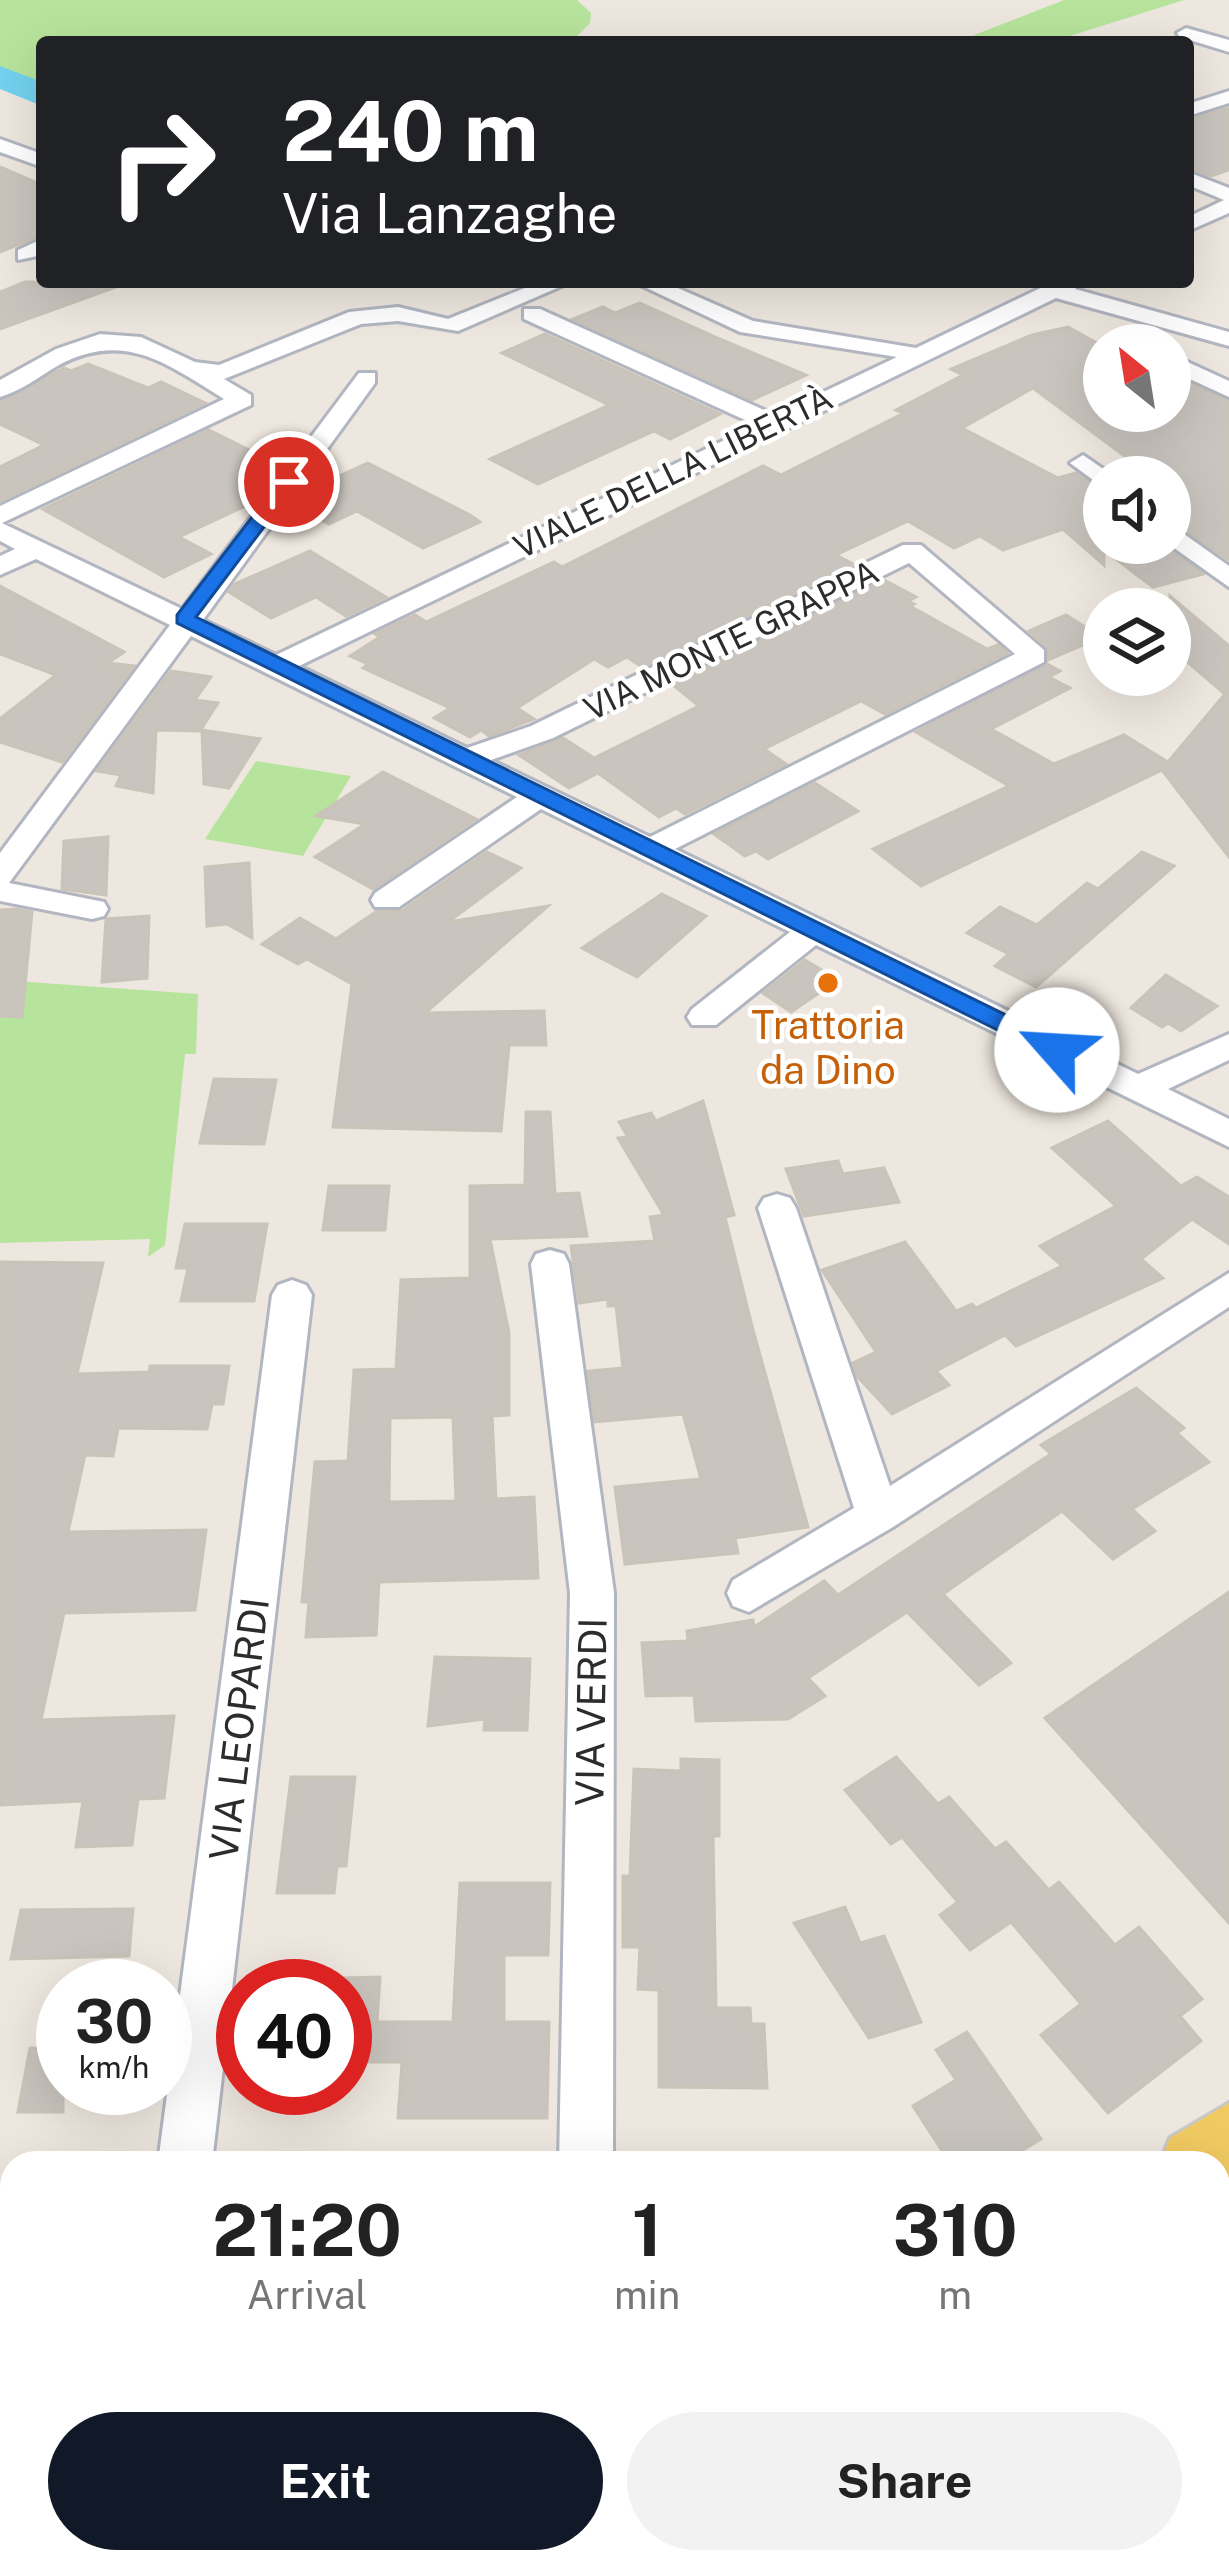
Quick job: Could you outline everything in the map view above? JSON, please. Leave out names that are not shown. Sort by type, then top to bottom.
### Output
[{"type":"street","points":[[1194,38],[1229,46]]},
{"type":"street","points":[[1194,108],[1229,97]]},
{"type":"street","points":[[0,145],[36,159]]},
{"type":"street","points":[[1194,180],[1229,195]]},
{"type":"street","points":[[1194,222],[1229,205]]},
{"type":"street","points":[[200,374],[222,372],[365,315],[398,314],[450,326],[545,288]]},
{"type":"street","points":[[660,288],[748,327],[894,348],[914,356]]},
{"type":"street","name":"VIALE DELLA LIBERTÀ","points":[[276,665],[1058,288]]},
{"type":"street","points":[[1068,288],[1229,339]]},
{"type":"street","points":[[532,314],[772,423]]},
{"type":"street","points":[[0,390],[53,360],[116,340],[200,374],[242,400],[0,516]]},
{"type":"street","points":[[1191,372],[1229,390]]},
{"type":"street","points":[[0,875],[184,619],[367,378]]},
{"type":"street","points":[[0,530],[1229,1135]]},
{"type":"street","points":[[0,567],[39,547]]},
{"type":"street","points":[[1191,549],[1229,579]]},
{"type":"street","name":"VIA MONTE GRAPPA","points":[[465,759],[542,732],[912,551],[1034,656],[649,850]]},
{"type":"street","points":[[387,901],[539,796]]},
{"type":"street","points":[[0,891],[92,909]]},
{"type":"street","points":[[704,1017],[813,931]]},
{"type":"street","points":[[1138,1089],[1229,1046]]},
{"type":"street","points":[[777,1208],[878,1515]]},
{"type":"street","name":"VIA VERDI","points":[[550,1264],[592,1593],[586,2151]]},
{"type":"street","points":[[749,1593],[1229,1288]]},
{"type":"street","name":"VIA LEOPARDI","points":[[186,2151],[292,1295]]},
{"type":"green space","points":[[0,0],[577,0],[591,13],[590,23],[577,36],[36,36],[36,96],[0,81]]},
{"type":"green space","points":[[1064,0],[1184,0],[1070,36],[971,36]]},
{"type":"green space","points":[[256,761],[351,776],[303,856],[205,839]]},
{"type":"green space","points":[[0,980],[198,994],[196,1054],[185,1054],[165,1245],[148,1257],[150,1239],[0,1243]]},
{"type":"building","points":[[1229,108],[1229,170],[1211,176],[1194,170],[1194,118]]},
{"type":"building","points":[[0,167],[36,182],[36,237],[0,252]]},
{"type":"building","points":[[25,282],[36,282],[36,288],[113,288],[0,329],[0,292]]},
{"type":"building","points":[[640,303],[806,375],[752,400],[573,319],[603,307],[615,313]]},
{"type":"building","points":[[1068,327],[1083,335],[1083,425],[1033,388],[962,428],[1058,478],[1076,473],[1083,478],[1083,547],[1063,529],[1003,550],[980,536],[954,548],[908,521],[836,555],[853,564],[642,667],[627,657],[608,667],[594,659],[517,708],[534,719],[489,736],[481,730],[470,737],[434,718],[450,708],[363,668],[368,664],[350,656],[380,637],[375,634],[415,615],[426,622],[554,562],[562,567],[763,466],[781,475],[904,413],[896,410],[963,375],[951,369],[1032,335]]},
{"type":"building","points":[[545,334],[720,414],[670,439],[654,431],[538,484],[490,459],[609,405],[502,353]]},
{"type":"building","points":[[88,364],[148,388],[161,382],[205,403],[0,501],[0,467],[44,445],[0,424],[0,401],[64,368],[71,371]]},
{"type":"building","points":[[1191,384],[1229,401],[1229,560],[1191,534],[1191,456],[1125,456],[1092,432],[1191,432]]},
{"type":"building","points":[[209,430],[283,467],[258,500],[179,537],[211,554],[164,577],[43,509]]},
{"type":"building","points":[[368,463],[480,522],[423,548],[357,511],[329,524],[292,505],[300,494]]},
{"type":"building","points":[[310,551],[386,597],[346,616],[316,597],[271,618],[229,592],[235,584]]},
{"type":"building","points":[[1123,564],[1190,564],[1203,574],[1153,587]]},
{"type":"building","points":[[884,580],[916,597],[908,601],[914,604],[910,606],[987,649],[998,645],[1007,653],[885,714],[861,701],[764,749],[786,764],[685,814],[676,808],[659,817],[598,773],[569,788],[519,755],[563,738],[594,758],[699,706],[672,684]]},
{"type":"building","points":[[0,586],[124,652],[108,663],[134,666],[62,762],[0,742],[0,719],[56,675],[0,654]]},
{"type":"building","points":[[1191,614],[1229,646],[1229,857],[1162,770],[921,886],[873,849],[1009,786],[916,732],[1047,664],[1060,671],[1049,677],[1070,688],[991,729],[1054,764],[1124,735],[1168,762],[1225,694],[1191,665]]},
{"type":"building","points":[[1066,615],[1083,626],[1083,645],[1048,660],[1047,647],[1029,631]]},
{"type":"building","points":[[171,671],[211,677],[195,700],[218,703],[200,731],[156,730],[153,793],[116,786],[121,775],[97,771]]},
{"type":"building","points":[[202,730],[260,739],[229,788],[204,784]]},
{"type":"building","points":[[383,772],[476,819],[373,889],[315,857],[365,824],[316,816]]},
{"type":"building","points":[[815,783],[858,811],[768,859],[756,851],[745,856],[714,834]]},
{"type":"building","points":[[108,837],[106,895],[62,889],[64,841]]},
{"type":"building","points":[[487,852],[521,868],[448,922],[548,906],[425,1013],[544,1011],[546,1045],[509,1045],[501,1131],[333,1127],[352,984],[307,959],[298,964],[262,944],[300,918],[336,939],[377,911],[402,911]]},
{"type":"building","points":[[1142,852],[1174,866],[1036,987],[995,966],[1009,954],[967,933],[1000,907],[1037,925],[1087,883],[1098,889]]},
{"type":"building","points":[[249,863],[252,938],[227,924],[207,926],[205,867]]},
{"type":"building","points":[[662,894],[706,916],[637,977],[582,948]]},
{"type":"building","points":[[0,910],[32,912],[22,1017],[0,1016]]},
{"type":"building","points":[[149,916],[147,978],[102,982],[106,919]]},
{"type":"building","points":[[805,960],[838,980],[791,1012],[763,993]]},
{"type":"building","points":[[1166,975],[1217,1006],[1181,1031],[1168,1023],[1162,1027],[1131,1008]]},
{"type":"building","points":[[214,1079],[276,1080],[264,1144],[200,1143]]},
{"type":"building","points":[[703,1101],[734,1215],[725,1217],[808,1527],[735,1538],[738,1553],[625,1564],[615,1487],[701,1479],[683,1414],[595,1422],[588,1371],[623,1368],[616,1306],[608,1306],[608,1299],[579,1303],[571,1246],[655,1241],[650,1217],[664,1215],[618,1138],[628,1137],[619,1122],[651,1113],[656,1121]]},
{"type":"building","points":[[526,1112],[550,1112],[555,1194],[579,1193],[587,1236],[490,1239],[509,1333],[509,1415],[492,1416],[496,1499],[534,1497],[538,1578],[379,1582],[376,1635],[306,1637],[309,1602],[302,1602],[315,1462],[348,1461],[354,1370],[396,1369],[401,1280],[470,1278],[470,1186],[525,1185]],"holes":[[[453,1417],[456,1501],[389,1502],[390,1418]]]},
{"type":"building","points":[[1108,1121],[1181,1186],[1197,1177],[1229,1197],[1229,1244],[1192,1219],[1141,1259],[1163,1278],[1016,1346],[1005,1335],[936,1371],[949,1385],[892,1414],[857,1376],[853,1363],[876,1352],[822,1270],[905,1242],[956,1311],[972,1304],[976,1308],[1062,1266],[1040,1246],[1116,1206],[1052,1148]]},
{"type":"building","points":[[838,1161],[843,1174],[884,1168],[899,1202],[804,1216],[786,1169]]},
{"type":"building","points":[[329,1186],[389,1186],[385,1230],[323,1230]]},
{"type":"building","points":[[185,1224],[267,1224],[254,1301],[181,1301],[188,1268],[176,1268]]},
{"type":"building","points":[[0,1262],[103,1263],[77,1374],[149,1372],[150,1366],[229,1366],[223,1404],[212,1404],[207,1429],[118,1428],[113,1456],[85,1455],[68,1532],[206,1530],[195,1610],[64,1613],[41,1720],[174,1716],[164,1798],[138,1799],[132,1845],[76,1847],[83,1801],[0,1805]]},
{"type":"building","points":[[1136,1388],[1184,1428],[1177,1433],[1209,1462],[1132,1509],[1155,1531],[1113,1559],[1062,1511],[943,1594],[1011,1663],[979,1685],[907,1612],[808,1678],[825,1696],[788,1719],[696,1721],[694,1695],[646,1696],[642,1643],[688,1641],[687,1631],[753,1620],[754,1627],[824,1581],[838,1595],[1051,1454],[1041,1445]]},
{"type":"building","points":[[1229,1592],[1229,1923],[1045,1718]]},
{"type":"building","points":[[435,1657],[530,1659],[527,1730],[484,1730],[485,1719],[428,1726]]},
{"type":"building","points":[[896,1757],[938,1804],[949,1797],[995,1849],[1006,1842],[1049,1890],[1059,1882],[1115,1945],[1139,1927],[1202,1999],[1180,2016],[1201,2041],[1108,2113],[1041,2035],[1081,2004],[1011,1922],[970,1950],[940,1915],[958,1902],[902,1837],[891,1844],[845,1790]]},
{"type":"building","points":[[681,1759],[719,1760],[719,1836],[713,1836],[716,2008],[750,2008],[751,2024],[764,2024],[767,2088],[659,2087],[659,1990],[638,1989],[640,1947],[623,1947],[623,1876],[630,1876],[634,1769],[681,1771]]},
{"type":"building","points":[[291,1777],[355,1777],[346,1866],[337,1866],[334,1893],[277,1893]]},
{"type":"building","points":[[460,1883],[550,1883],[548,1955],[504,1955],[504,2022],[549,2022],[547,2118],[398,2118],[402,2062],[372,2062],[372,1977],[380,1977],[377,2022],[453,2022]]},
{"type":"building","points":[[845,1907],[860,1943],[884,1936],[921,2022],[869,2038],[794,1923]]},
{"type":"building","points":[[133,1909],[129,1956],[11,1959],[21,1910]]},
{"type":"building","points":[[967,2032],[1041,2139],[1021,2151],[942,2151],[913,2106],[956,2080],[936,2050]]},
{"type":"building","points":[[30,2048],[36,2048],[36,2112],[18,2112]]},
{"type":"waterway","points":[[0,76],[36,92]]},
{"type":"place","name":"Trattoria da Dino","points":[[828,983]]},
{"type":"route","points":[[289,482],[184,619],[1057,1050]]}]
